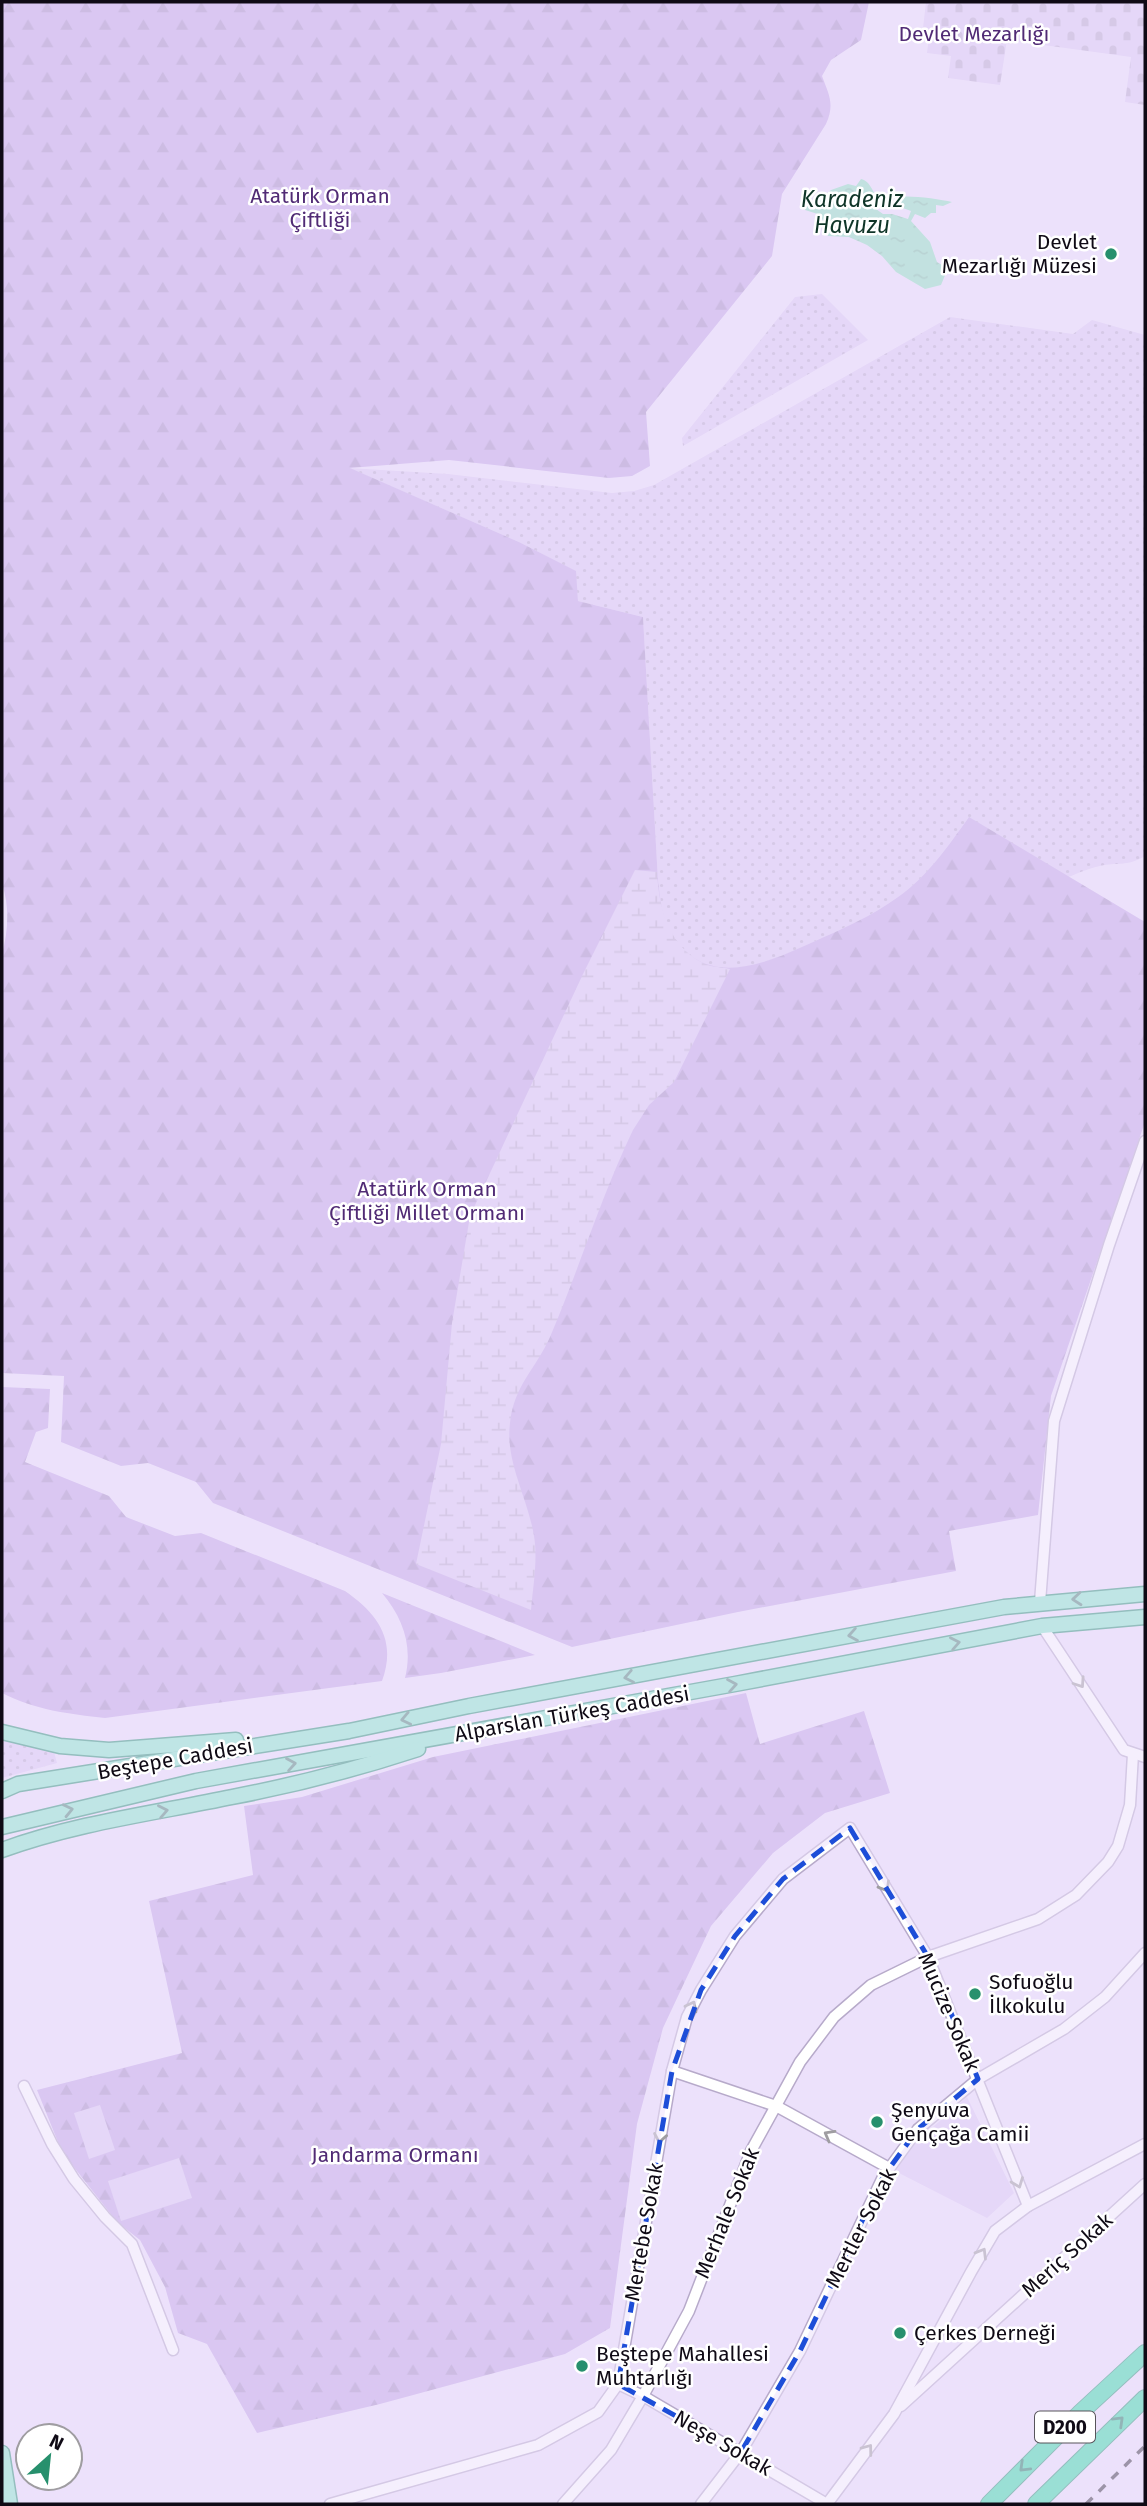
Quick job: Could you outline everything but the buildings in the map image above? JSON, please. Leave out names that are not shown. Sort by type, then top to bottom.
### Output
[{"type":"highway","name":"D200","points":[[989,2504],[1145,2353]]},
{"type":"highway","name":"D200","points":[[1037,2504],[1145,2398]]},
{"type":"main road","name":"Alparslan Türkeş Caddesi","points":[[349,1731],[991,1609],[1040,1602],[1145,1594]]},
{"type":"main road","name":"Alparslan Türkeş Caddesi","points":[[2,1827],[196,1781],[1042,1626],[1145,1617]]},
{"type":"main road","points":[[2,1732],[60,1746],[109,1750],[349,1731]]},
{"type":"main road","name":"Beştepe Caddesi","points":[[2,1791],[18,1784],[349,1731]]},
{"type":"main road","points":[[2,1850],[28,1840],[116,1819],[320,1779],[467,1733]]},
{"type":"main road","points":[[2,2453],[9,2504]]},
{"type":"street","points":[[1040,1602],[1054,1421],[1145,1141]]},
{"type":"street","points":[[1042,1626],[1124,1750],[1145,1757]]},
{"type":"street","name":"Merhale Sokak","points":[[563,2504],[611,2450],[643,2396],[689,2311],[751,2151],[800,2062],[834,2017],[872,1985],[928,1957],[1038,1919],[1076,1895],[1108,1862],[1118,1846],[1130,1805],[1133,1754]]},
{"type":"street","name":"Mucize Sokak","points":[[850,1828],[928,1957],[1028,2206]]},
{"type":"street","name":"Mertebe Sokak","points":[[330,2504],[350,2502],[538,2445],[598,2412],[618,2384],[672,2071],[687,2017],[735,1936],[783,1879],[850,1828]]},
{"type":"street","name":"Mertler Sokak","points":[[701,2504],[741,2452],[800,2351],[883,2177],[918,2129],[978,2080],[1064,2029],[1105,1997],[1145,1953]]},
{"type":"street","points":[[672,2071],[776,2106],[889,2168]]},
{"type":"street","points":[[24,2086],[52,2144],[74,2179],[105,2217],[132,2244],[173,2350]]},
{"type":"street","points":[[827,2504],[896,2411],[995,2231],[1028,2206],[1145,2144]]},
{"type":"street","name":"Meriç Sokak","points":[[896,2411],[1145,2184]]},
{"type":"street","name":"Neşe Sokak","points":[[618,2384],[741,2452],[827,2504]]},
{"type":"highlighted area","points":[[850,1828],[928,1957],[978,2079],[918,2129],[883,2177],[800,2351],[741,2452],[618,2384],[672,2071],[701,1990],[735,1936],[783,1879]]},
{"type":"green space","name":"Atatürk Orman Çiftliği Millet Ormanı","points":[[2,2],[869,2],[861,40],[831,60],[822,76],[830,100],[829,117],[782,194],[772,256],[646,412],[650,466],[632,476],[609,478],[449,460],[350,468],[519,542],[576,571],[578,601],[643,617],[661,900],[670,932],[684,950],[700,962],[718,967],[756,964],[795,950],[867,916],[919,880],[969,817],[1145,922],[1145,1122],[1051,1396],[1038,1515],[949,1531],[956,1571],[738,1612],[572,1647],[213,1503],[196,1482],[148,1463],[121,1466],[61,1442],[64,1376],[2,1373],[2,954],[7,919],[2,884]]},
{"type":"green space","name":"Devlet Mezarlığı","points":[[926,2],[1145,2],[1145,105],[1125,102],[1131,57],[1007,40],[1000,85],[948,78],[951,56],[927,53],[930,29],[923,28]]},
{"type":"green space","points":[[822,294],[868,340],[683,446],[682,438],[795,297]]},
{"type":"green space","points":[[950,317],[1073,334],[1092,320],[1145,335],[1145,856],[1127,863],[1095,867],[1061,880],[969,817],[919,880],[867,916],[795,951],[756,965],[718,967],[700,962],[684,950],[670,932],[661,900],[643,617],[578,601],[575,571],[519,542],[349,468],[448,474],[612,493],[634,491],[654,485]]},
{"type":"green space","points":[[635,870],[657,872],[663,912],[681,946],[706,964],[730,969],[674,1082],[649,1105],[633,1130],[550,1337],[521,1388],[512,1410],[509,1437],[511,1452],[535,1545],[531,1610],[416,1564],[441,1444],[452,1323],[470,1216],[583,974]]},
{"type":"green space","points":[[2,1387],[50,1389],[48,1428],[36,1432],[25,1462],[109,1496],[126,1517],[175,1536],[201,1533],[345,1591],[357,1600],[375,1619],[386,1641],[386,1666],[382,1681],[105,1718],[40,1707],[2,1693]]},
{"type":"green space","points":[[382,1593],[535,1655],[405,1678],[407,1644],[401,1622]]},
{"type":"green space","name":"Jandarma Ormanı","points":[[746,1693],[760,1744],[864,1711],[890,1793],[825,1813],[773,1853],[711,1926],[663,2028],[637,2124],[610,2328],[565,2354],[380,2404],[257,2433],[207,2344],[178,2333],[165,2287],[140,2240],[117,2222],[62,2152],[37,2090],[182,2053],[149,1901],[253,1875],[244,1806],[302,1797],[433,1757]]},
{"type":"green space","points":[[2,1740],[54,1752],[57,1763],[2,1778]]},
{"type":"green space","points":[[967,2097],[1014,2193],[987,2218],[895,2171],[916,2142]]},
{"type":"green space","points":[[100,2105],[115,2150],[89,2159],[74,2113]]},
{"type":"green space","points":[[179,2158],[192,2198],[121,2221],[108,2181]]},
{"type":"water","name":"Karadeniz Havuzu","points":[[861,179],[867,182],[879,200],[876,209],[883,214],[908,219],[911,211],[900,207],[900,197],[952,202],[943,206],[936,205],[936,213],[925,218],[915,214],[911,221],[930,242],[937,262],[945,267],[946,273],[941,285],[925,289],[896,272],[882,256],[867,245],[849,237],[828,236],[821,215],[805,210],[804,207],[820,200],[831,190],[848,184],[856,186]]},
{"type":"railway","points":[[1086,2504],[1145,2446]]},
{"type":"place","name":"Devlet Mezarlığı Müzesi","points":[[1111,254]]},
{"type":"place","name":"Sofuoğlu İlkokulu","points":[[975,1994]]},
{"type":"place","name":"Şenyuva Gençağa Camii","points":[[877,2122]]},
{"type":"place","name":"Çerkes Derneği","points":[[900,2333]]},
{"type":"place","name":"Beştepe Mahallesi Muhtarlığı","points":[[582,2366]]},
{"type":"park label","name":"Atatürk Orman Çiftliği","points":[[320,208]]}]
